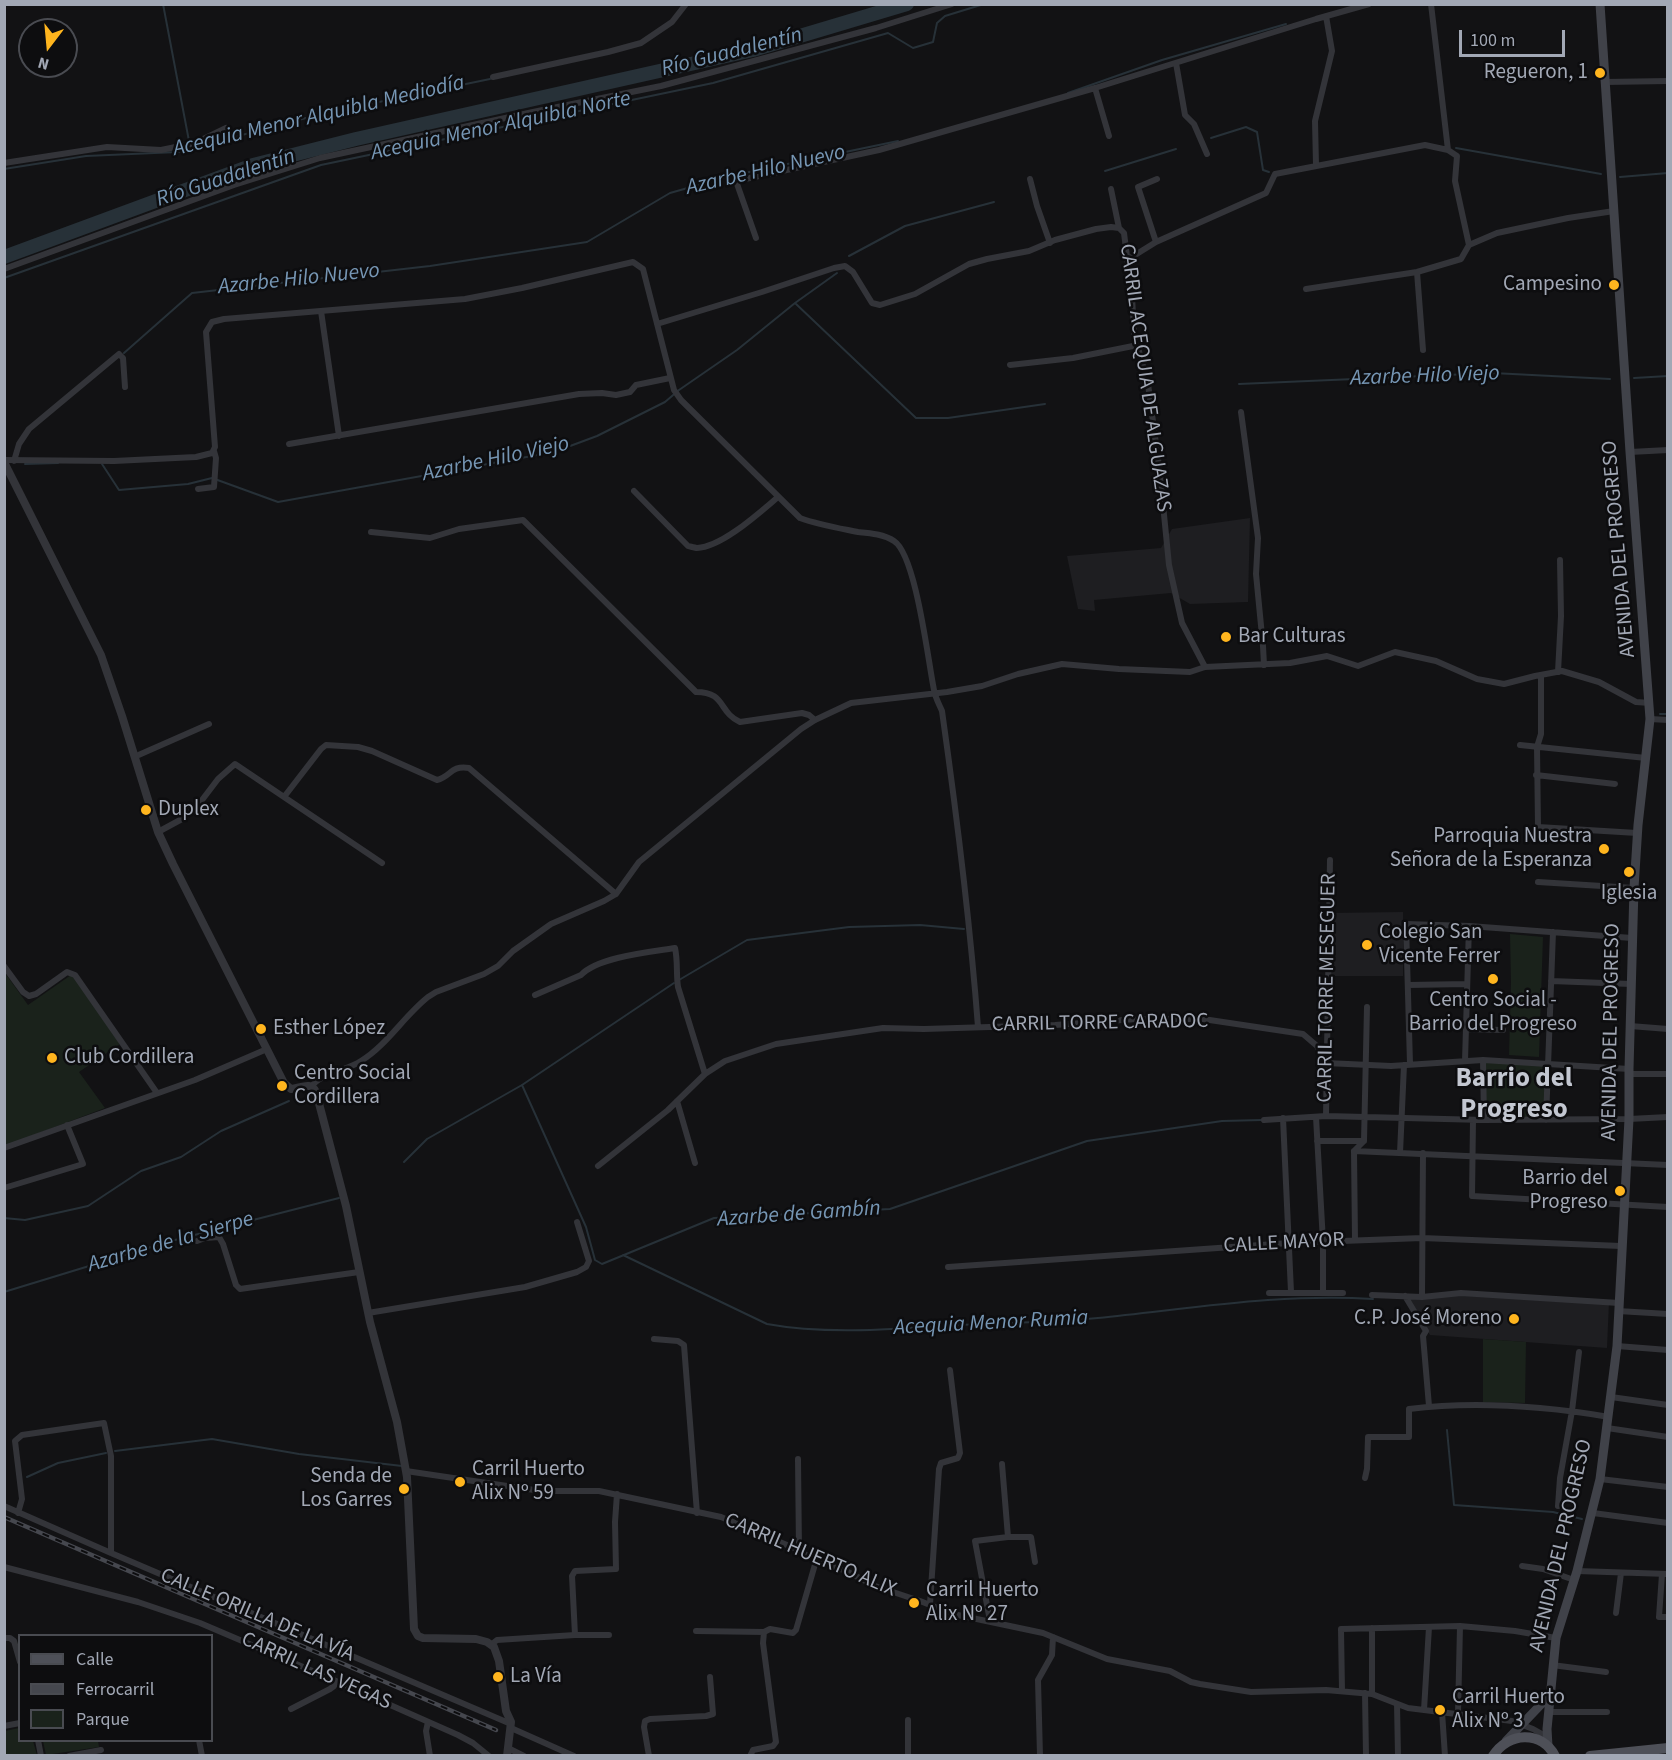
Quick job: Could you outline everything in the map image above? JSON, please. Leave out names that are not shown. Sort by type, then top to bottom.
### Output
[{"type":"main road","name":"AVENIDA DEL PROGRESO","points":[[1548,1743],[1552,1665],[1556,1638],[1593,1513],[1609,1417],[1617,1346],[1629,1119],[1634,888],[1637,833],[1650,719],[1600,4]]},
{"type":"main road","points":[[1498,1749],[1550,1695]]},
{"type":"main road","points":[[1485,1755],[1514,1738],[1527,1737],[1548,1743],[1555,1755]]},
{"type":"main road","points":[[1590,1755],[1668,1748]]},
{"type":"street","points":[[493,77],[641,43],[672,22],[686,4]]},
{"type":"street","points":[[4,268],[234,185],[320,158],[661,86],[876,28],[952,4]]},
{"type":"street","points":[[756,238],[736,180],[879,150],[1095,88],[1369,4]]},
{"type":"street","points":[[1431,4],[1448,150]]},
{"type":"street","points":[[1316,165],[1315,122],[1332,51],[1326,16]]},
{"type":"street","points":[[1176,63],[1185,116],[1194,124],[1207,154]]},
{"type":"street","points":[[1605,81],[1668,81]]},
{"type":"street","points":[[1095,88],[1109,136]]},
{"type":"street","points":[[4,163],[107,147],[161,150],[195,143],[226,128]]},
{"type":"street","points":[[1127,260],[1156,242],[1266,192],[1275,174],[1425,145],[1448,150],[1457,156],[1455,181],[1469,245]]},
{"type":"street","points":[[1030,178],[1050,243]]},
{"type":"street","points":[[1156,242],[1138,187],[1157,180]]},
{"type":"street","points":[[1111,189],[1119,228]]},
{"type":"street","points":[[1306,289],[1417,272],[1461,259],[1469,245],[1497,233],[1614,211]]},
{"type":"street","name":"CARRIL ACEQUIA DE ALGUAZAS","points":[[657,324],[845,266],[853,272],[872,303],[880,305],[915,294],[969,264],[1029,251],[1096,229],[1119,228],[1124,234],[1134,333],[1148,384],[1169,565],[1182,623],[1205,667]]},
{"type":"street","points":[[524,1755],[507,1752],[511,1726],[496,1651],[492,1644],[476,1639],[423,1638],[415,1633],[406,1471],[397,1422],[368,1313],[339,1179],[315,1088],[309,1085],[288,1088],[280,1075],[158,832],[115,695],[97,647],[4,461],[114,461],[196,457],[212,453],[215,447],[206,332],[212,322],[224,319],[465,299],[633,262],[643,269],[670,378],[681,400],[800,518],[818,525],[879,535],[895,541],[905,556],[929,655],[934,693],[942,711],[970,928],[978,1027]]},
{"type":"street","points":[[1417,272],[1424,350]]},
{"type":"street","points":[[321,311],[339,436]]},
{"type":"street","points":[[1010,365],[1073,358],[1137,345]]},
{"type":"street","points":[[14,461],[19,444],[29,429],[119,354],[123,358],[125,387]]},
{"type":"street","points":[[289,444],[579,394],[616,395],[630,392],[636,385],[670,378]]},
{"type":"street","points":[[1241,412],[1258,537],[1256,574],[1264,665]]},
{"type":"street","points":[[1630,452],[1668,450]]},
{"type":"street","points":[[198,489],[214,487],[216,458],[213,451]]},
{"type":"street","points":[[634,491],[688,546],[696,549],[715,543],[734,532],[778,497]]},
{"type":"street","points":[[371,532],[430,538],[459,529],[523,520],[696,692],[711,693],[732,718],[740,722],[802,713],[815,720]]},
{"type":"street","points":[[1558,672],[1561,616],[1560,560]]},
{"type":"street","points":[[312,1086],[318,1079],[364,1060],[428,997],[484,974],[498,966],[513,951],[551,924],[616,894],[639,862],[815,720],[851,703],[982,686],[1062,664],[1190,672],[1205,667],[1290,663],[1327,656],[1358,666],[1395,652],[1436,661],[1477,679],[1504,684],[1562,671],[1599,682],[1636,702],[1650,703]]},
{"type":"street","points":[[1541,675],[1541,734],[1537,747],[1536,775],[1538,827],[1637,833]]},
{"type":"street","points":[[1650,719],[1668,720]]},
{"type":"street","points":[[134,757],[209,724]]},
{"type":"street","points":[[284,797],[326,745],[358,747],[372,751],[437,780],[444,778],[455,769],[470,768],[616,894]]},
{"type":"street","points":[[1520,745],[1646,758]]},
{"type":"street","points":[[158,832],[182,819],[199,804],[218,779],[235,764],[382,863]]},
{"type":"street","points":[[1536,775],[1616,784]]},
{"type":"street","name":"CARRIL TORRE MESEGUER","points":[[1326,1116],[1330,860]]},
{"type":"street","points":[[1538,882],[1634,888]]},
{"type":"street","points":[[1400,1153],[1407,1065],[1407,924],[1469,926],[1632,938]]},
{"type":"street","points":[[1465,1061],[1469,926]]},
{"type":"street","points":[[1546,1120],[1553,932]]},
{"type":"street","points":[[535,995],[606,962],[675,948],[678,987],[705,1074]]},
{"type":"street","points":[[4,966],[23,992],[29,996],[36,994],[67,972],[75,975],[157,1093]]},
{"type":"street","points":[[1551,981],[1631,984]]},
{"type":"street","points":[[1408,985],[1467,984]]},
{"type":"street","points":[[1354,1240],[1354,1151],[1364,1141],[1367,1007]]},
{"type":"street","name":"CARRIL TORRE CARADOC","points":[[598,1166],[677,1101],[705,1074],[725,1061],[776,1044],[883,1028],[924,1029],[1055,1025],[1136,1019],[1203,1019],[1303,1034],[1317,1046],[1326,1063]]},
{"type":"street","points":[[1630,1026],[1668,1029]]},
{"type":"street","points":[[1466,1029],[1503,1030]]},
{"type":"street","points":[[4,1148],[195,1080],[267,1049]]},
{"type":"street","points":[[1326,1063],[1407,1065],[1483,1060],[1668,1074]]},
{"type":"street","points":[[1483,1060],[1484,1120]]},
{"type":"street","points":[[677,1101],[695,1163]]},
{"type":"street","points":[[1264,1120],[1326,1116],[1473,1120],[1668,1117]]},
{"type":"street","points":[[1316,1117],[1323,1242],[1323,1292]]},
{"type":"street","points":[[1283,1118],[1291,1292]]},
{"type":"street","points":[[1473,1120],[1472,1197],[1668,1207]]},
{"type":"street","points":[[4,1188],[83,1164],[66,1125]]},
{"type":"street","points":[[1317,1141],[1364,1141]]},
{"type":"street","points":[[1354,1151],[1668,1165]]},
{"type":"street","points":[[1422,1297],[1423,1154]]},
{"type":"street","points":[[368,1313],[525,1287],[577,1272],[586,1267],[589,1261],[577,1222]]},
{"type":"street","points":[[197,1240],[219,1237],[236,1285],[240,1289],[359,1272]]},
{"type":"street","name":"CALLE MAYOR","points":[[948,1267],[1354,1240],[1422,1238],[1621,1246]]},
{"type":"street","points":[[1269,1293],[1343,1293]]},
{"type":"street","points":[[1372,1295],[1422,1297],[1461,1293],[1618,1307],[1668,1314]]},
{"type":"street","points":[[1405,1296],[1426,1331],[1423,1336],[1429,1406]]},
{"type":"street","points":[[654,1340],[678,1341],[684,1345],[697,1513]]},
{"type":"street","points":[[1617,1346],[1668,1350]]},
{"type":"street","points":[[1558,1506],[1560,1478],[1572,1411],[1579,1352]]},
{"type":"street","points":[[930,1604],[939,1469],[941,1463],[958,1458],[960,1454],[950,1370]]},
{"type":"street","points":[[1611,1397],[1668,1405]]},
{"type":"street","points":[[1365,1478],[1368,1468],[1368,1437],[1409,1437],[1409,1408],[1446,1405],[1572,1411],[1609,1417]]},
{"type":"street","points":[[18,1513],[22,1503],[22,1492],[15,1441],[22,1435],[104,1423],[111,1456],[111,1553]]},
{"type":"street","points":[[1607,1428],[1668,1437]]},
{"type":"street","points":[[798,1460],[799,1551]]},
{"type":"street","points":[[1002,1464],[1008,1537]]},
{"type":"street","name":"CARRIL HUERTO ALIX","points":[[406,1471],[542,1491],[593,1490],[728,1520],[799,1551],[816,1561],[846,1571],[875,1586],[953,1614],[1038,1631],[1101,1658],[1165,1669],[1200,1684],[1261,1693],[1307,1690],[1372,1694],[1397,1704],[1424,1710],[1504,1720],[1522,1725],[1539,1732],[1548,1743]]},
{"type":"street","points":[[1600,1479],[1668,1487]]},
{"type":"street","points":[[574,1635],[572,1576],[575,1571],[615,1569],[617,1494]]},
{"type":"street","name":"CALLE ORILLA DE LA VÍA","points":[[4,1506],[574,1755]]},
{"type":"street","points":[[1593,1513],[1668,1523]]},
{"type":"street","points":[[990,1621],[975,1541],[1031,1537],[1035,1562]]},
{"type":"street","points":[[696,1631],[764,1632],[770,1629],[793,1633],[796,1630],[816,1561]]},
{"type":"street","points":[[1522,1566],[1576,1575],[1665,1574],[1659,1617],[1668,1617]]},
{"type":"street","name":"CARRIL LAS VEGAS","points":[[4,1567],[138,1602],[228,1634],[428,1722],[473,1743],[489,1755]]},
{"type":"street","points":[[1616,1613],[1621,1573]]},
{"type":"street","points":[[1458,1714],[1460,1626]]},
{"type":"street","points":[[1342,1691],[1341,1629],[1460,1626],[1515,1631],[1556,1638]]},
{"type":"street","points":[[1424,1710],[1429,1627]]},
{"type":"street","points":[[1371,1628],[1372,1694]]},
{"type":"street","points":[[750,1755],[753,1750],[772,1746],[776,1742],[764,1632]]},
{"type":"street","points":[[492,1644],[497,1640],[609,1635]]},
{"type":"street","points":[[1040,1755],[1038,1680],[1052,1655],[1053,1637]]},
{"type":"street","points":[[4,1638],[14,1641],[18,1655]]},
{"type":"street","points":[[1552,1665],[1606,1672]]},
{"type":"street","points":[[649,1755],[645,1721],[713,1714],[710,1677]]},
{"type":"street","points":[[291,1710],[330,1689],[336,1681]]},
{"type":"street","points":[[1365,1693],[1366,1755]]},
{"type":"street","points":[[1397,1704],[1398,1755]]},
{"type":"street","points":[[1442,1712],[1445,1755]]},
{"type":"street","points":[[1550,1712],[1607,1712]]},
{"type":"street","points":[[908,1720],[908,1755]]},
{"type":"street","points":[[428,1722],[426,1731],[429,1755]]},
{"type":"street","points":[[69,1755],[101,1750]]},
{"type":"shaded area","points":[[1250,518],[1248,602],[1190,604],[1171,593],[1094,600],[1095,611],[1078,609],[1067,556],[1161,548],[1172,529]]},
{"type":"shaded area","name":"Colegio San Vicente Ferrer","points":[[1403,912],[1403,976],[1331,976],[1330,913]]},
{"type":"shaded area","name":"C.P. José Moreno","points":[[1461,1293],[1609,1302],[1607,1348],[1430,1335],[1405,1296]]},
{"type":"green space","points":[[1510,934],[1543,937],[1539,1057],[1509,1055]]},
{"type":"green space","name":"Club Cordillera","points":[[5,973],[28,1005],[71,975],[120,1044],[79,1072],[105,1108],[5,1146]]},
{"type":"green space","points":[[1483,1060],[1547,1063],[1546,1120],[1484,1120]]},
{"type":"green space","points":[[1483,1339],[1526,1342],[1525,1403],[1483,1402]]},
{"type":"green space","points":[[18,1728],[18,1742],[33,1742],[37,1755],[5,1755],[5,1731]]},
{"type":"green space","points":[[43,1742],[98,1742],[99,1747],[46,1755]]},
{"type":"waterway","points":[[163,4],[189,141]]},
{"type":"waterway","name":"Río Guadalentín","points":[[4,257],[253,165],[356,139],[753,50],[907,4]]},
{"type":"waterway","name":"Acequia Menor Alquibla Norte","points":[[4,278],[321,165],[713,83],[888,33],[913,48],[933,42],[937,23],[945,16],[984,4]]},
{"type":"waterway","name":"Azarbe Hilo Nuevo","points":[[1068,93],[1162,60],[1286,24]]},
{"type":"waterway","name":"Acequia Menor Alquibla Mediodía","points":[[4,169],[86,156],[178,152],[321,114],[490,79]]},
{"type":"waterway","points":[[1211,138],[1246,127],[1257,132],[1263,170],[1269,172]]},
{"type":"waterway","name":"Azarbe Hilo Nuevo","points":[[124,353],[192,293],[430,266],[587,242],[670,193],[730,176],[898,141]]},
{"type":"waterway","points":[[1456,148],[1601,174]]},
{"type":"waterway","points":[[1105,171],[1176,149]]},
{"type":"waterway","points":[[1620,177],[1668,173]]},
{"type":"waterway","points":[[849,256],[905,226],[994,202]]},
{"type":"waterway","name":"Azarbe Hilo Viejo","points":[[102,464],[119,490],[188,484],[212,478],[278,502],[554,452],[597,436],[665,402],[837,273]]},
{"type":"waterway","name":"Azarbe Hilo Viejo","points":[[795,303],[916,418],[948,418],[1045,404]]},
{"type":"waterway","name":"Azarbe Hilo Viejo","points":[[1239,384],[1493,373],[1610,379]]},
{"type":"waterway","name":"Azarbe Hilo Viejo","points":[[1634,378],[1668,376]]},
{"type":"waterway","name":"Azarbe Hilo Viejo","points":[[25,464],[58,463]]},
{"type":"waterway","points":[[1660,714],[1668,714]]},
{"type":"waterway","name":"Azarbe de la Sierpe","points":[[679,980],[747,940],[849,927],[920,925],[964,929]]},
{"type":"waterway","name":"Azarbe de la Sierpe","points":[[404,1162],[427,1139],[522,1085],[674,983]]},
{"type":"waterway","name":"Azarbe de Gambín","points":[[522,1085],[586,1227],[595,1260],[602,1264],[714,1218],[890,1209],[1087,1141],[1222,1121],[1262,1120]]},
{"type":"waterway","points":[[4,1218],[25,1220],[88,1206],[141,1171],[181,1157],[221,1131],[289,1101]]},
{"type":"waterway","name":"Azarbe de la Sierpe","points":[[4,1292],[171,1241],[339,1198]]},
{"type":"waterway","name":"Acequia Menor Rumia","points":[[623,1255],[767,1324],[809,1329],[875,1330],[1058,1321],[1270,1300],[1373,1299]]},
{"type":"waterway","name":"Acequia Menor Rumia","points":[[1447,1430],[1454,1505],[1553,1512],[1582,1519]]},
{"type":"waterway","points":[[115,1451],[212,1439],[299,1454],[402,1466]]},
{"type":"waterway","points":[[27,1477],[58,1463],[106,1453]]},
{"type":"railway","points":[[4,1517],[496,1730]]},
{"type":"place","name":"Regueron, 1","points":[[1600,73]]},
{"type":"place","name":"Campesino","points":[[1614,285]]},
{"type":"place","name":"Bar Culturas","points":[[1226,637]]},
{"type":"place","name":"Duplex","points":[[146,810]]},
{"type":"place","name":"Parroquia Nuestra Señora de la Esperanza","points":[[1604,849]]},
{"type":"place","name":"Iglesia","points":[[1629,872]]},
{"type":"place","name":"Colegio San Vicente Ferrer","points":[[1367,945]]},
{"type":"place","name":"Centro Social - Barrio del Progreso","points":[[1493,979]]},
{"type":"place","name":"Esther López","points":[[261,1029]]},
{"type":"place","name":"Club Cordillera","points":[[52,1058]]},
{"type":"place","name":"Centro Social Cordillera","points":[[282,1086]]},
{"type":"place","name":"Barrio del Progreso","points":[[1620,1191]]},
{"type":"place","name":"C.P. José Moreno","points":[[1514,1319]]},
{"type":"place","name":"Carril Huerto Alix Nº 59","points":[[460,1482]]},
{"type":"place","name":"Senda de Los Garres","points":[[404,1489]]},
{"type":"place","name":"Carril Huerto Alix Nº 27","points":[[914,1603]]},
{"type":"place","name":"La Vía","points":[[498,1677]]},
{"type":"place","name":"Carril Huerto Alix Nº 3","points":[[1440,1710]]},
{"type":"district","name":"Barrio del Progreso","points":[[1514,1096]]}]
